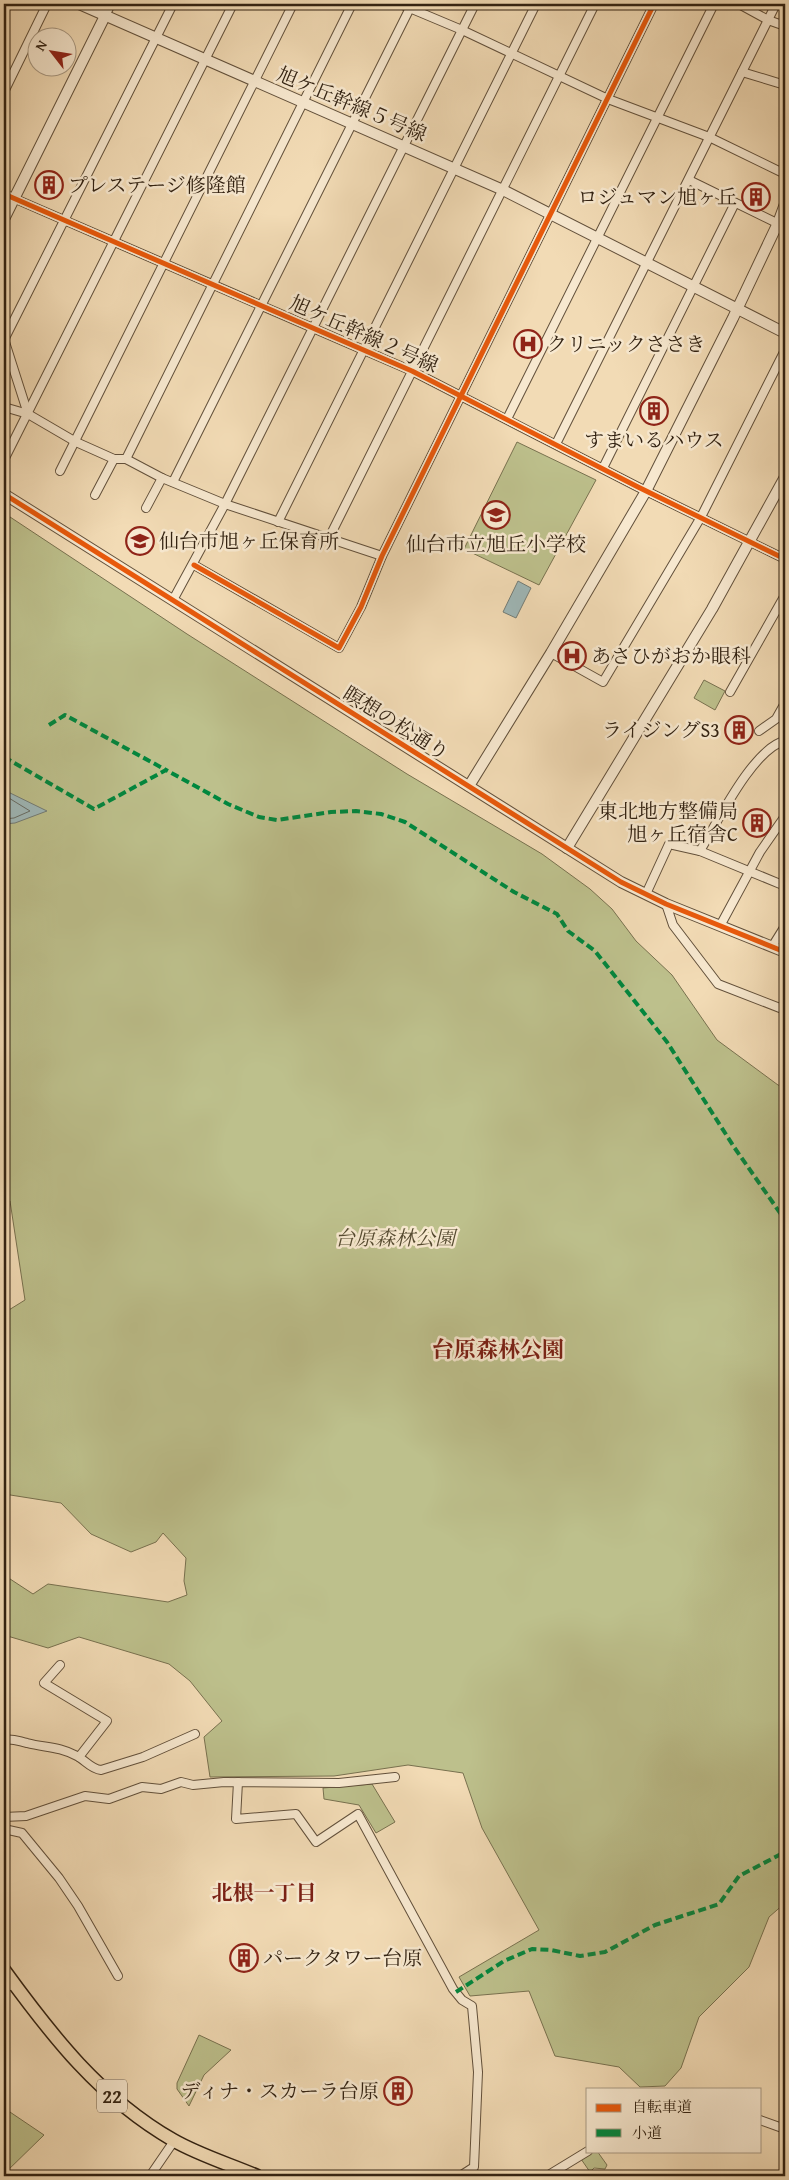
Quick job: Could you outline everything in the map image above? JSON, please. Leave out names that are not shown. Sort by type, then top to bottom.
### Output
[{"type":"main road","name":"22","points":[[4,1970],[9,1986],[74,2061],[120,2103],[174,2141],[257,2176]]},
{"type":"street","points":[[4,92],[47,4]]},
{"type":"street","name":"旭ケ丘幹線５号線","points":[[79,4],[503,190],[785,333]]},
{"type":"street","points":[[4,219],[111,4]]},
{"type":"street","points":[[28,414],[4,339],[173,4]]},
{"type":"street","points":[[4,460],[233,4]]},
{"type":"street","points":[[60,471],[293,4]]},
{"type":"street","points":[[126,459],[352,4]]},
{"type":"street","points":[[400,4],[411,6],[561,75],[608,99],[709,137],[785,174]]},
{"type":"street","points":[[173,600],[194,565],[225,504],[312,326],[475,4]]},
{"type":"street","points":[[278,522],[536,4]]},
{"type":"street","points":[[329,538],[595,4]]},
{"type":"street","points":[[194,565],[340,648],[361,607],[382,556],[654,4]]},
{"type":"street","points":[[507,419],[714,4]]},
{"type":"street","points":[[740,4],[768,20],[785,26]]},
{"type":"street","points":[[556,444],[776,4]]},
{"type":"street","points":[[173,482],[411,6]]},
{"type":"street","points":[[742,72],[785,84]]},
{"type":"street","points":[[688,180],[782,225]]},
{"type":"street","name":"旭ケ丘幹線２号線","points":[[4,194],[263,304],[412,371],[646,491],[785,559]]},
{"type":"street","points":[[604,468],[735,203]]},
{"type":"street","points":[[468,786],[551,652],[646,491],[782,225],[785,204]]},
{"type":"street","points":[[551,652],[603,682],[701,517],[785,350]]},
{"type":"street","points":[[4,407],[28,414],[76,442],[114,459],[126,459],[162,478],[225,504],[382,556]]},
{"type":"street","points":[[95,495],[114,459]]},
{"type":"street","points":[[567,848],[751,542],[785,477]]},
{"type":"street","points":[[146,508],[162,478]]},
{"type":"street","name":"瞑想の松通り","points":[[4,494],[620,882],[666,904],[785,952]]},
{"type":"street","points":[[730,692],[785,595]]},
{"type":"street","points":[[759,731],[776,719],[785,703]]},
{"type":"street","points":[[700,850],[754,762],[777,742],[785,741]]},
{"type":"street","points":[[720,926],[751,872],[760,852],[785,816]]},
{"type":"street","points":[[646,894],[669,844],[700,850],[785,886]]},
{"type":"street","points":[[666,904],[673,925],[718,984],[785,1010]]},
{"type":"street","points":[[772,947],[785,926]]},
{"type":"street","points":[[60,1665],[44,1683],[107,1721],[79,1757]]},
{"type":"street","points":[[4,1740],[10,1738],[31,1744],[53,1746],[79,1757],[96,1769],[101,1770],[143,1757],[195,1734]]},
{"type":"street","points":[[4,1817],[26,1816],[85,1796],[108,1799],[142,1787],[161,1789],[181,1782],[193,1785],[238,1782],[339,1783],[395,1777]]},
{"type":"street","points":[[238,1782],[236,1819],[296,1814],[316,1842],[358,1814],[453,1989],[462,2000],[472,2006],[478,2072],[474,2167],[460,2176]]},
{"type":"street","points":[[4,1829],[22,1833],[59,1878],[78,1906],[118,1976]]},
{"type":"street","points":[[762,2121],[785,2129]]},
{"type":"street","points":[[150,2176],[174,2141]]},
{"type":"street","points":[[547,2176],[586,2152]]},
{"type":"green space","points":[[517,442],[596,480],[539,585],[464,549]]},
{"type":"green space","name":"台原森林公園","points":[[4,513],[187,634],[407,774],[542,854],[590,889],[612,909],[636,941],[672,975],[717,1040],[778,1085],[785,1088],[785,1903],[769,1917],[749,1967],[699,2017],[681,2068],[665,2086],[640,2087],[619,2067],[555,2056],[529,1991],[470,1996],[459,1977],[539,1930],[482,1828],[463,1773],[408,1765],[334,1776],[210,1777],[204,1737],[222,1721],[190,1681],[169,1664],[79,1637],[48,1648],[4,1635],[4,1575],[33,1594],[48,1584],[168,1602],[187,1595],[184,1581],[186,1558],[163,1533],[156,1542],[131,1552],[91,1534],[61,1503],[4,1494],[4,1313],[25,1300],[10,1201],[4,1200]]},
{"type":"green space","points":[[704,680],[725,691],[715,710],[694,698]]},
{"type":"green space","points":[[372,1784],[395,1822],[376,1833],[359,1805],[324,1799],[323,1788]]},
{"type":"green space","points":[[199,2035],[231,2050],[204,2075],[189,2106],[177,2089],[177,2083]]},
{"type":"green space","points":[[4,2108],[44,2135],[4,2174]]},
{"type":"green space","points":[[592,2152],[598,2152],[607,2165],[605,2169],[594,2168],[590,2172],[581,2159]]},
{"type":"water","points":[[518,581],[531,588],[516,618],[503,612]]},
{"type":"water","points":[[4,790],[47,811],[15,823],[4,824]]},
{"type":"marked path","points":[[49,725],[65,715],[166,770]]},
{"type":"marked path","points":[[4,757],[94,809],[166,770],[228,804],[259,817],[277,820],[331,812],[356,811],[381,814],[405,822],[514,892],[557,914],[568,931],[595,951],[667,1042],[734,1147],[785,1220]]},
{"type":"marked path","points":[[456,1992],[504,1961],[532,1949],[551,1950],[580,1956],[605,1952],[655,1925],[719,1904],[739,1876],[785,1852]]},
{"type":"cycle path","points":[[194,565],[339,648],[361,607],[382,556],[654,4]]},
{"type":"cycle path","points":[[4,194],[412,371],[638,487],[785,559]]},
{"type":"cycle path","points":[[4,494],[621,882],[666,904],[785,952]]},
{"type":"place","name":"プレステージ修隆館","points":[[49,185]]},
{"type":"place","name":"ロジュマン旭ヶ丘","points":[[756,197]]},
{"type":"place","name":"クリニックささき","points":[[528,344]]},
{"type":"place","name":"すまいるハウス","points":[[654,411]]},
{"type":"place","name":"仙台市立旭丘小学校","points":[[496,515]]},
{"type":"place","name":"仙台市旭ヶ丘保育所","points":[[140,541]]},
{"type":"place","name":"あさひがおか眼科","points":[[572,656]]},
{"type":"place","name":"ライジングS3","points":[[739,730]]},
{"type":"place","name":"東北地方整備局 旭ヶ丘宿舎C","points":[[757,823]]},
{"type":"place","name":"パークタワー台原","points":[[244,1958]]},
{"type":"place","name":"ディナ・スカーラ台原","points":[[398,2091]]},
{"type":"district","name":"台原森林公園","points":[[498,1349]]},
{"type":"district","name":"北根一丁目","points":[[264,1893]]}]
